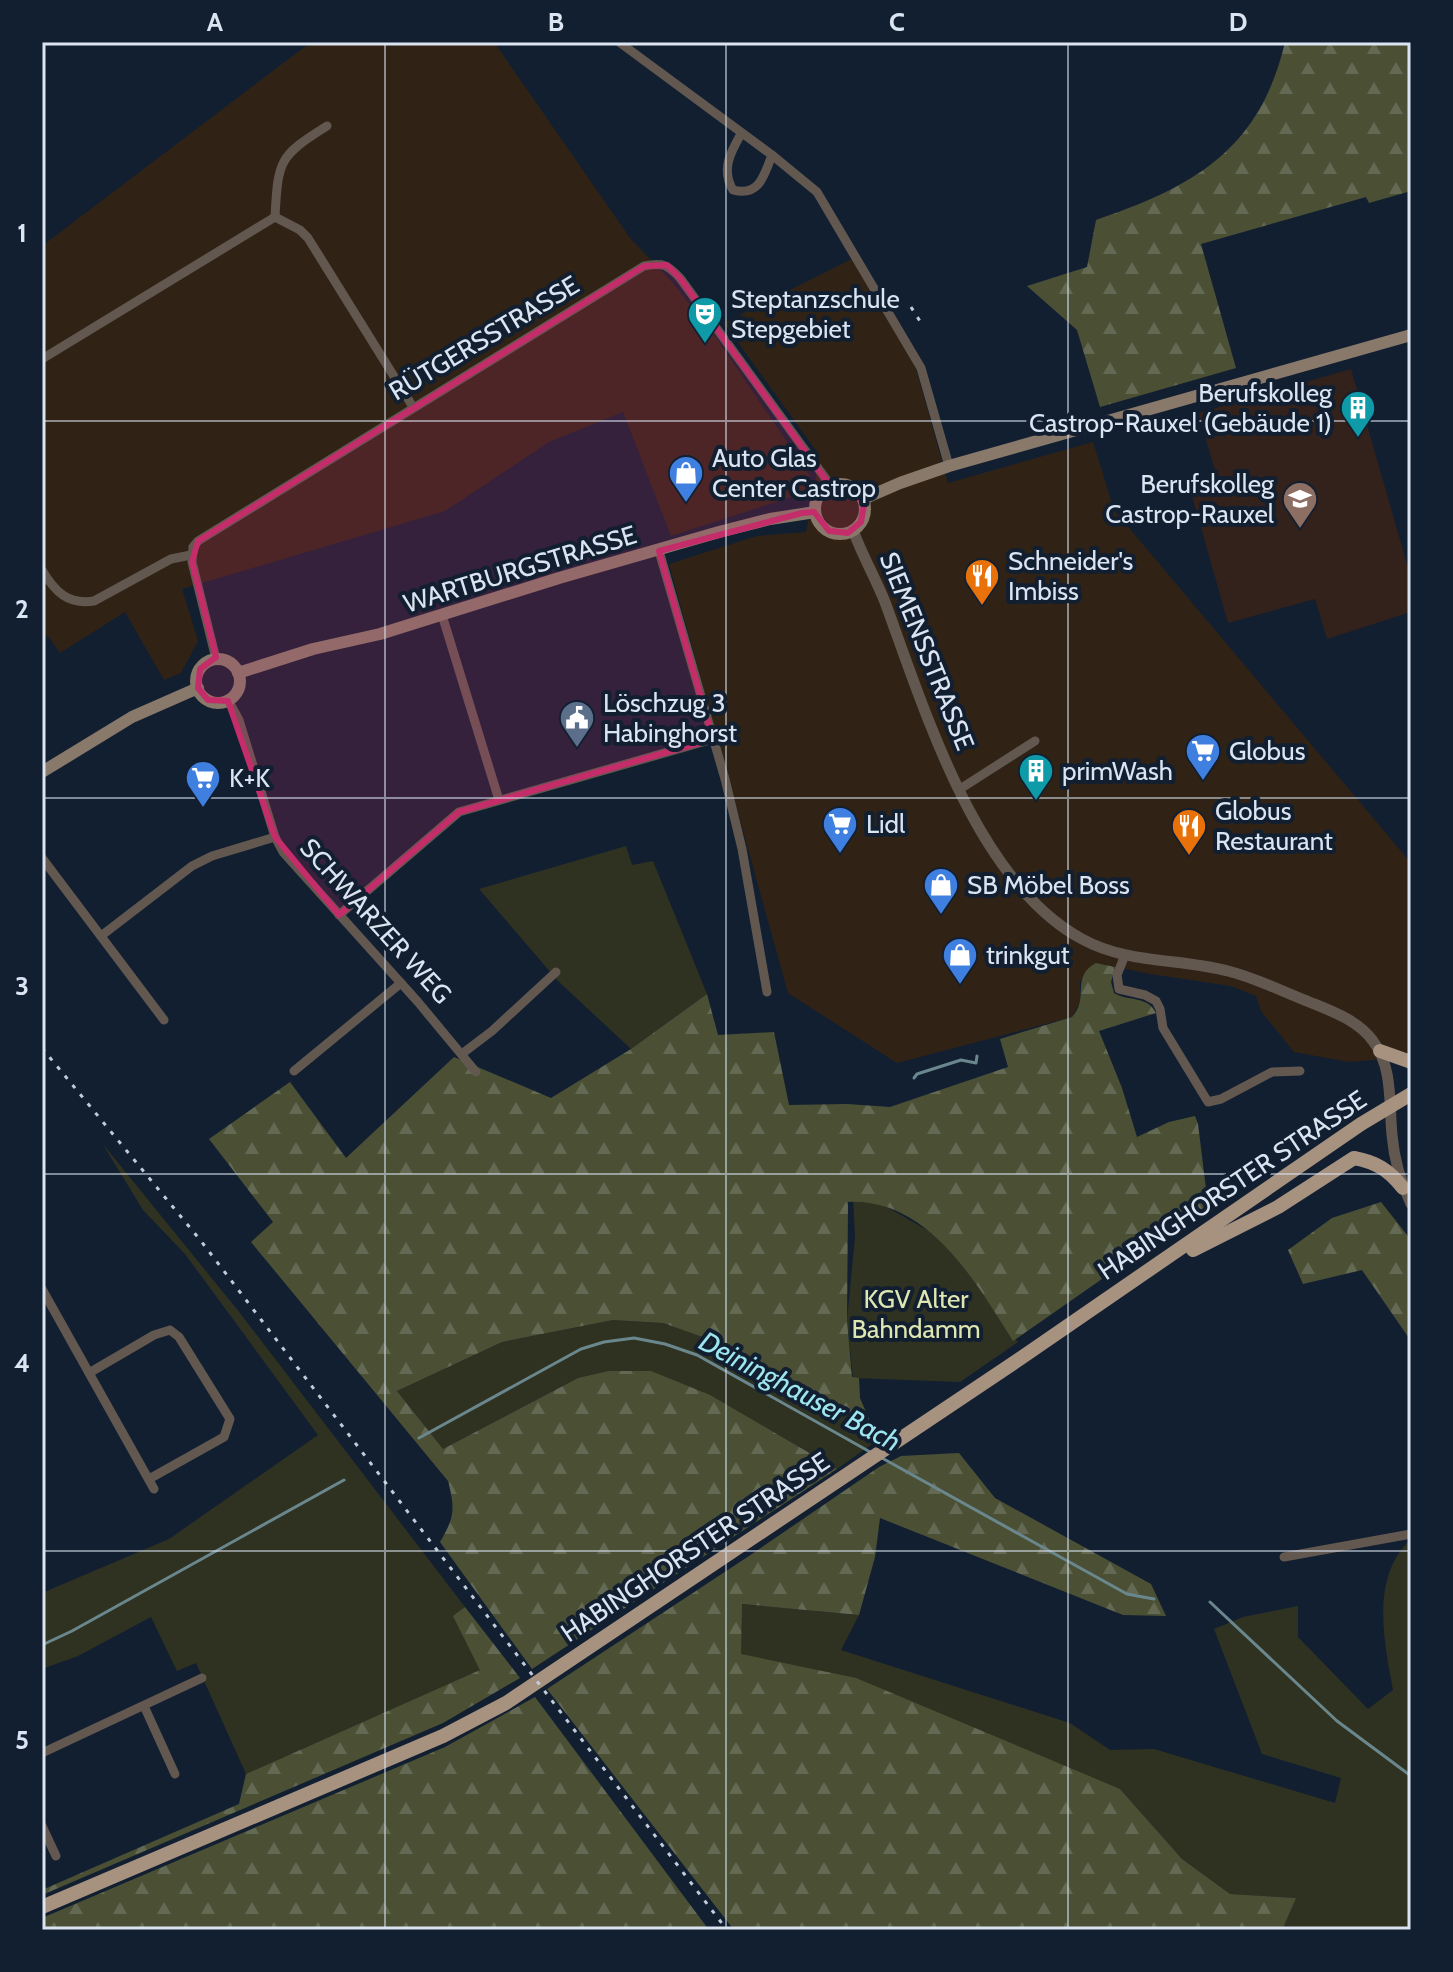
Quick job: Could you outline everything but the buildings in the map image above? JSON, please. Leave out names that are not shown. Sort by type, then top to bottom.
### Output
[{"type":"main road","points":[[863,499],[949,466],[1411,335]]},
{"type":"main road","points":[[831,486],[849,486],[863,499],[864,516],[853,530],[842,534],[829,531],[820,524],[815,512],[819,496],[831,486]]},
{"type":"main road","name":"WARTBURGSTRASSE","points":[[238,673],[770,519],[815,512]]},
{"type":"main road","points":[[216,659],[230,662],[238,673],[238,690],[228,700],[208,700],[198,688],[197,676],[205,663],[216,659]]},
{"type":"main road","points":[[42,772],[132,717],[198,688]]},
{"type":"main road","points":[[1380,1051],[1411,1062]]},
{"type":"main road","name":"HABINGHORSTER STRASSE","points":[[42,1907],[443,1736],[506,1703],[1146,1274],[1361,1124],[1411,1094]]},
{"type":"main road","points":[[1146,1274],[1278,1207],[1354,1158],[1389,1170],[1403,1188]]},
{"type":"street","points":[[619,42],[817,192],[921,368],[949,466]]},
{"type":"street","points":[[275,217],[277,179],[286,155],[327,126]]},
{"type":"street","points":[[741,134],[727,163],[726,179],[733,190],[744,193],[755,189],[761,183],[772,155]]},
{"type":"street","points":[[42,359],[275,217]]},
{"type":"street","points":[[275,217],[300,230],[308,238],[413,407]]},
{"type":"street","name":"RÜTGERSSTRASSE","points":[[191,555],[198,541],[644,266],[667,265],[697,300],[831,486]]},
{"type":"street","name":"SIEMENSSTRASSE","points":[[853,530],[960,789],[988,842],[1023,892],[1052,920],[1082,940],[1125,955],[1205,966],[1248,977],[1346,1019],[1368,1035],[1380,1051]]},
{"type":"street","points":[[659,551],[742,849],[767,992]]},
{"type":"street","points":[[42,570],[46,586],[71,601],[94,601],[171,559],[191,555],[216,659]]},
{"type":"street","points":[[442,615],[499,800]]},
{"type":"street","name":"SCHWARZER WEG","points":[[228,700],[239,720],[275,837],[291,862],[463,1053],[476,1072]]},
{"type":"street","points":[[339,915],[459,812],[713,739]]},
{"type":"street","name":"SIEMENSSTRASSE","points":[[960,789],[1035,741]]},
{"type":"street","points":[[101,936],[192,866],[212,856],[275,837]]},
{"type":"street","points":[[42,858],[164,1020]]},
{"type":"street","points":[[1125,955],[1117,975],[1119,989],[1156,1001],[1163,1028],[1208,1102],[1213,1103],[1272,1072],[1300,1071]]},
{"type":"street","points":[[463,1053],[492,1031],[556,972]]},
{"type":"street","points":[[294,1071],[401,983]]},
{"type":"street","points":[[1380,1051],[1388,1078],[1392,1139],[1403,1188],[1411,1204]]},
{"type":"street","points":[[42,1289],[151,1484],[224,1437],[230,1419],[179,1337],[170,1330],[154,1335],[89,1373]]},
{"type":"street","points":[[1284,1557],[1411,1534]]},
{"type":"street","points":[[42,1753],[202,1678]]},
{"type":"street","points":[[144,1706],[175,1774]]},
{"type":"street","points":[[42,1826],[56,1856]]},
{"type":"highlighted area","points":[[667,265],[680,278],[829,484],[855,489],[864,505],[861,522],[848,533],[829,531],[814,512],[802,513],[659,551],[713,739],[459,812],[339,915],[275,837],[228,701],[208,700],[198,688],[200,669],[216,657],[192,562],[198,541],[644,266]]},
{"type":"shaded area","points":[[311,42],[494,42],[630,238],[672,282],[715,336],[810,476],[807,492],[671,536],[623,412],[549,442],[445,511],[182,589],[198,641],[181,673],[164,680],[125,612],[60,653],[48,636],[42,639],[42,246]]},
{"type":"shaded area","points":[[852,259],[915,365],[948,483],[1093,442],[1114,510],[1411,863],[1411,1057],[1349,1062],[1294,1052],[1261,1011],[1256,996],[1231,986],[1096,963],[1080,981],[1080,1002],[1072,1017],[897,1063],[788,993],[669,564],[757,536],[806,532],[815,489],[817,452],[724,323]]},
{"type":"shaded area","name":"Berufskolleg Castrop-Rauxel","points":[[1351,369],[1411,578],[1411,612],[1327,639],[1315,599],[1228,623],[1188,482],[1216,474],[1198,413]]},
{"type":"green space","points":[[1285,42],[1411,42],[1411,191],[1369,203],[1366,197],[1201,244],[1236,368],[1100,407],[1077,330],[1027,286],[1087,267],[1096,220],[1163,193],[1192,178],[1218,159],[1240,137],[1259,111],[1274,79]]},
{"type":"green space","points":[[626,846],[632,865],[653,861],[707,994],[631,1049],[558,981],[479,889]]},
{"type":"green space","points":[[1096,963],[1115,967],[1111,982],[1114,993],[1143,1001],[1156,1013],[1099,1031],[1122,1088],[1137,1137],[1169,1122],[1195,1116],[1208,1205],[1013,1341],[966,1270],[926,1229],[902,1214],[877,1204],[848,1202],[847,1320],[852,1377],[859,1378],[860,1398],[872,1426],[780,1372],[708,1339],[663,1323],[613,1320],[502,1342],[397,1391],[443,1449],[578,1378],[609,1371],[651,1371],[710,1395],[837,1469],[532,1669],[440,1542],[449,1526],[452,1512],[448,1481],[251,1242],[273,1222],[209,1139],[290,1082],[346,1158],[454,1057],[551,1098],[631,1049],[707,994],[718,1035],[774,1032],[789,1105],[890,1107],[1008,1067],[1000,1039],[1072,1017],[1080,1003],[1084,975]]},
{"type":"green space","points":[[102,1143],[240,1313],[465,1607],[454,1616],[481,1670],[246,1774],[196,1663],[177,1671],[151,1617],[78,1656],[42,1669],[42,1593],[169,1539],[318,1435],[185,1254],[143,1210]]},
{"type":"green space","name":"KGV Alter Bahndamm","points":[[853,1197],[887,1207],[948,1242],[1018,1342],[960,1382],[853,1378],[847,1320],[855,1237]]},
{"type":"green space","points":[[1381,1202],[1411,1240],[1411,1341],[1362,1270],[1303,1284],[1288,1250],[1332,1218]]},
{"type":"green space","points":[[613,1320],[663,1323],[708,1339],[780,1372],[872,1426],[875,1442],[837,1469],[772,1431],[578,1378],[443,1449],[397,1391],[502,1342]]},
{"type":"green space","points":[[959,1453],[995,1498],[1151,1584],[1166,1616],[1123,1615],[880,1518],[875,1557],[859,1615],[742,1604],[741,1654],[856,1678],[1120,1789],[1182,1859],[1230,1894],[1296,1898],[1282,1930],[734,1930],[547,1689],[879,1467],[901,1456]]},
{"type":"green space","points":[[1411,1539],[1411,1930],[1282,1930],[1295,1898],[1230,1894],[1182,1859],[1120,1789],[741,1654],[741,1604],[859,1615],[841,1650],[1070,1723],[1110,1750],[1154,1749],[1335,1803],[1341,1778],[1262,1754],[1214,1629],[1243,1617],[1298,1606],[1298,1637],[1368,1709],[1393,1690],[1384,1631],[1385,1591],[1398,1554]]},
{"type":"green space","points":[[465,1607],[520,1678],[443,1723],[42,1895],[42,1890],[239,1804],[246,1774],[480,1670],[453,1616]]},
{"type":"green space","points":[[535,1697],[709,1930],[42,1930],[42,1918],[445,1747]]},
{"type":"waterway","points":[[914,1078],[917,1074],[961,1060],[976,1063],[977,1056]]},
{"type":"waterway","name":"Deininghauser Bach","points":[[419,1438],[581,1349],[634,1338],[697,1355],[872,1453]]},
{"type":"waterway","name":"Deininghauser Bach","points":[[882,1458],[1127,1594],[1154,1599]]},
{"type":"waterway","name":"Deininghauser Bach","points":[[42,1645],[344,1480]]},
{"type":"waterway","name":"Deininghauser Bach","points":[[1210,1602],[1337,1721],[1411,1776]]},
{"type":"railway","points":[[911,307],[923,326]]},
{"type":"railway","points":[[42,1048],[201,1241],[727,1930]]},
{"type":"place","name":"Steptanzschule Stepgebiet","points":[[705,345]]},
{"type":"place","name":"Berufskolleg Castrop-Rauxel (Gebäude 1)","points":[[1358,439]]},
{"type":"place","name":"Auto Glas Center Castrop","points":[[686,504]]},
{"type":"place","name":"Berufskolleg Castrop-Rauxel","points":[[1300,530]]},
{"type":"place","name":"Schneider's Imbiss","points":[[982,607]]},
{"type":"place","name":"Löschzug 3 Habinghorst","points":[[577,749]]},
{"type":"place","name":"Globus","points":[[1203,782]]},
{"type":"place","name":"primWash","points":[[1036,802]]},
{"type":"place","name":"K+K","points":[[203,809]]},
{"type":"place","name":"Lidl","points":[[840,855]]},
{"type":"place","name":"Globus Restaurant","points":[[1189,857]]},
{"type":"place","name":"SB Möbel Boss","points":[[941,916]]},
{"type":"place","name":"trinkgut","points":[[960,986]]}]
